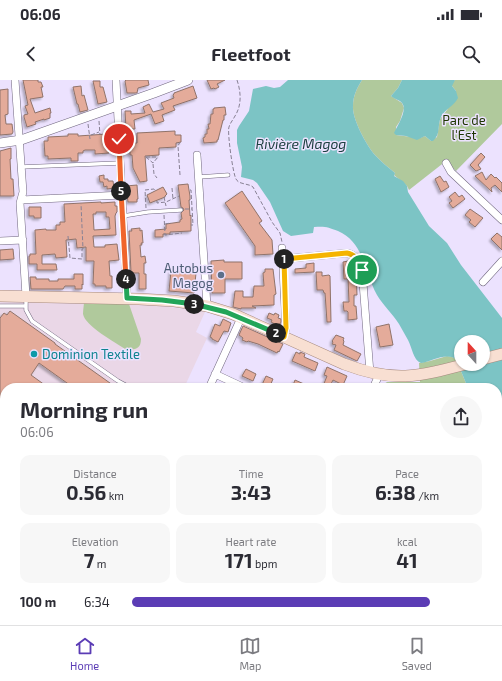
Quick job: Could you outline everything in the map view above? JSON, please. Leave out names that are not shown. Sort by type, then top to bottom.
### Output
[{"type":"main road","points":[[0,296],[26,301],[127,298],[162,300],[207,306],[241,318],[344,364],[374,374],[399,377],[418,376],[454,367]]},
{"type":"main road","points":[[490,357],[502,354]]},
{"type":"street","points":[[14,80],[21,167],[21,200],[26,301]]},
{"type":"street","points":[[116,80],[127,298]]},
{"type":"street","points":[[0,143],[19,140],[188,80]]},
{"type":"street","points":[[198,155],[207,306]]},
{"type":"street","points":[[446,163],[451,172],[502,220]]},
{"type":"street","points":[[21,200],[122,195]]},
{"type":"street","points":[[0,241],[23,240]]},
{"type":"street","points":[[282,248],[286,328],[284,337]]},
{"type":"street","points":[[283,259],[347,253],[357,259],[362,270],[374,374],[373,383]]},
{"type":"street","points":[[482,282],[502,261]]},
{"type":"street","points":[[211,383],[241,318]]},
{"type":"street","points":[[215,374],[234,383]]},
{"type":"lane","points":[[21,167],[120,162]]},
{"type":"lane","points":[[199,177],[228,175]]},
{"type":"lane","points":[[123,216],[146,212],[181,210]]},
{"type":"lane","points":[[0,306],[26,301],[28,314],[35,323],[122,383]]},
{"type":"path","points":[[237,80],[240,93],[240,103],[238,112],[228,130],[232,168],[235,178],[238,181],[249,184],[253,187],[272,222],[280,233],[282,248]]},
{"type":"path","points":[[98,113],[100,135]]},
{"type":"path","points":[[85,117],[89,128],[90,139]]},
{"type":"path","points":[[90,135],[99,132]]},
{"type":"path","points":[[180,142],[178,146],[180,175]]},
{"type":"path","points":[[153,163],[146,158],[158,157],[153,163],[156,178]]},
{"type":"path","points":[[172,188],[174,199]]},
{"type":"path","points":[[146,212],[145,190],[155,190]]},
{"type":"path","points":[[190,190],[192,225]]},
{"type":"path","points":[[157,201],[166,202],[179,196]]},
{"type":"path","points":[[68,236],[70,258],[82,259],[83,249],[80,197]]},
{"type":"path","points":[[164,197],[166,202]]},
{"type":"path","points":[[181,210],[192,209]]},
{"type":"path","points":[[164,211],[165,235],[182,233]]},
{"type":"path","points":[[164,224],[171,223]]},
{"type":"shaded area","points":[[0,300],[154,305],[205,312],[196,332],[207,338],[186,383],[0,383]]},
{"type":"green space","name":"Parc de l'Est","points":[[362,80],[402,80],[398,88],[391,96],[402,103],[404,108],[400,121],[396,127],[396,135],[420,138],[425,136],[431,141],[437,137],[440,119],[447,110],[456,91],[451,84],[455,80],[502,80],[502,124],[456,171],[446,161],[409,190],[407,186],[394,175],[395,173],[381,162],[374,154],[357,124],[353,111],[353,102],[358,86]]},
{"type":"green space","points":[[84,301],[129,304],[141,339],[140,345],[134,349],[125,349],[95,329],[85,319],[83,314]]},
{"type":"green space","points":[[447,356],[452,357],[454,358],[454,371],[461,371],[466,383],[386,383],[420,382],[419,363]]},
{"type":"water","name":"Rivière Magog","points":[[288,80],[362,80],[355,95],[353,111],[357,124],[367,144],[376,157],[395,173],[394,176],[403,181],[407,186],[408,192],[429,226],[447,243],[461,265],[502,318],[502,383],[466,383],[461,371],[490,371],[490,335],[454,335],[454,358],[448,356],[421,363],[414,356],[399,324],[377,295],[359,250],[347,236],[338,231],[324,227],[314,227],[313,233],[291,236],[283,231],[270,202],[257,183],[253,180],[241,177],[242,167],[237,143],[237,130],[249,111],[253,89],[266,86],[274,88],[280,87]]},
{"type":"water","points":[[402,80],[455,80],[452,86],[456,91],[458,98],[441,117],[437,136],[433,141],[425,136],[417,140],[406,136],[396,135],[394,133],[403,114],[404,106],[401,102],[391,96],[398,88]]},
{"type":"building","points":[[23,80],[38,80],[38,82],[41,82],[43,87],[41,87],[43,97],[30,99],[35,113],[50,108],[51,113],[50,118],[35,122],[36,124],[27,127],[24,115],[28,114],[25,106],[28,105]]},
{"type":"building","points":[[126,80],[148,80],[149,85],[138,88],[137,93],[127,93]]},
{"type":"building","points":[[207,80],[225,80],[217,84],[219,87],[211,89]]},
{"type":"building","points":[[93,81],[100,81],[100,87],[103,87],[107,102],[98,104]]},
{"type":"building","points":[[81,86],[82,96],[84,95],[88,110],[80,112],[73,87]]},
{"type":"building","points":[[193,86],[197,98],[173,106],[175,110],[162,115],[164,121],[155,124],[151,114],[134,120],[135,129],[126,129],[125,111],[131,111],[131,114],[145,113],[143,107],[149,104],[153,112],[164,109],[161,103],[174,98],[174,93]]},
{"type":"building","points":[[8,89],[8,114],[5,115],[6,124],[12,124],[13,132],[12,134],[0,135],[0,90]]},
{"type":"building","points":[[225,107],[226,115],[224,115],[224,120],[217,142],[204,143],[203,138],[205,137],[205,134],[207,134],[207,129],[209,129],[208,124],[210,124],[213,109]]},
{"type":"building","points":[[175,131],[175,135],[181,135],[181,142],[176,143],[176,147],[159,148],[159,155],[145,156],[147,181],[140,182],[133,168],[132,155],[130,155],[132,143],[137,143],[137,133]]},
{"type":"building","points":[[68,134],[78,134],[78,136],[107,134],[109,153],[95,154],[95,150],[85,150],[83,153],[78,153],[78,161],[71,161],[71,158],[48,159],[48,156],[45,156],[44,141],[48,141],[48,137],[68,136]]},
{"type":"building","points":[[11,148],[11,179],[13,179],[14,196],[0,196],[0,151]]},
{"type":"building","points":[[481,153],[485,157],[478,165],[481,169],[476,171],[470,165]]},
{"type":"building","points":[[482,172],[486,180],[491,174],[502,183],[502,192],[495,185],[491,188],[492,192],[475,176]]},
{"type":"building","points":[[104,175],[104,179],[113,181],[114,188],[107,189],[107,186],[104,187],[103,182],[100,182],[99,176]]},
{"type":"building","points":[[440,176],[444,182],[446,181],[449,187],[441,192],[435,179]]},
{"type":"building","points":[[188,184],[190,196],[191,231],[170,232],[170,234],[163,234],[163,237],[155,237],[155,230],[166,229],[166,224],[180,222],[182,219],[181,213],[184,210],[181,207],[178,185]]},
{"type":"building","points":[[137,185],[137,202],[128,202],[126,186]]},
{"type":"building","points":[[163,187],[167,194],[165,197],[150,203],[147,195]]},
{"type":"building","points":[[242,191],[262,221],[259,223],[272,240],[273,254],[255,255],[255,246],[225,203]]},
{"type":"building","points":[[455,192],[459,197],[462,195],[465,199],[453,208],[449,203],[452,201],[449,197]]},
{"type":"building","points":[[115,202],[115,206],[117,206],[115,216],[116,235],[93,236],[94,247],[105,247],[105,245],[117,244],[119,260],[109,261],[110,276],[112,276],[112,288],[106,288],[106,286],[95,286],[95,284],[93,284],[94,261],[86,261],[86,247],[77,248],[76,239],[66,240],[67,257],[56,258],[55,254],[42,255],[42,264],[56,264],[57,270],[37,270],[37,264],[29,264],[30,254],[36,254],[35,230],[56,230],[56,225],[60,225],[60,222],[65,222],[64,204]],"holes":[[[96,212],[106,212],[106,217],[109,217],[110,229],[94,230],[93,214],[96,214]]]},
{"type":"building","points":[[29,207],[41,207],[41,218],[29,216]]},
{"type":"building","points":[[470,209],[483,218],[475,227],[469,222],[471,220],[465,215]]},
{"type":"building","points":[[140,228],[140,231],[142,230],[143,243],[140,245],[141,257],[145,256],[146,263],[144,263],[144,274],[146,274],[146,289],[139,289],[139,273],[131,272],[129,231],[132,231],[131,229]]},
{"type":"building","points":[[497,233],[502,237],[502,250],[491,239]]},
{"type":"building","points":[[13,249],[14,259],[0,260],[0,250]]},
{"type":"building","points":[[224,260],[224,262],[242,262],[242,279],[225,279],[225,293],[212,293],[211,261]]},
{"type":"building","points":[[348,261],[349,263],[353,263],[356,269],[357,295],[354,295],[354,306],[356,306],[357,319],[348,320],[348,312],[344,311],[343,302],[349,302],[348,279],[344,279],[343,262]]},
{"type":"building","points":[[314,263],[314,272],[295,273],[295,269],[306,268],[306,264]]},
{"type":"building","points":[[265,269],[273,269],[276,294],[274,295],[274,305],[252,306],[256,308],[241,309],[233,307],[235,291],[243,291],[243,297],[253,297],[254,286],[264,286],[263,273],[265,272]]},
{"type":"building","points":[[171,271],[196,273],[194,293],[169,291]]},
{"type":"building","points":[[316,272],[322,272],[322,276],[330,276],[331,322],[327,322],[325,293],[323,290],[317,290]]},
{"type":"building","points":[[74,274],[83,274],[82,289],[75,289],[75,286],[65,286],[63,289],[31,289],[30,277],[36,277],[36,279],[49,279],[49,281],[58,281],[58,279],[74,279]]},
{"type":"building","name":"Dominion Textile","points":[[10,311],[110,383],[67,383],[39,363],[31,375],[42,383],[0,383],[0,318],[4,313],[7,315]]},
{"type":"building","points":[[269,313],[279,315],[278,318],[281,319],[281,322],[279,326],[267,318]]},
{"type":"building","points":[[223,319],[231,323],[228,332],[224,331],[218,342],[210,337],[215,324],[220,326]]},
{"type":"building","points":[[389,324],[393,345],[380,347],[376,327]]},
{"type":"building","points":[[243,326],[283,344],[279,352],[278,351],[277,353],[258,344],[242,340],[243,338],[239,335]]},
{"type":"building","points":[[336,335],[344,338],[343,345],[361,354],[357,361],[334,350],[336,345],[332,344],[332,341]]},
{"type":"building","points":[[296,352],[305,354],[304,357],[318,363],[315,371],[292,361]]},
{"type":"building","points":[[327,367],[347,376],[344,383],[339,383],[333,380],[332,383],[324,383],[327,376],[324,375]]},
{"type":"building","points":[[246,369],[256,374],[253,381],[242,376]]},
{"type":"building","points":[[266,376],[273,379],[271,383],[263,383]]},
{"type":"building","points":[[295,380],[302,383],[294,383]]},
{"type":"place","name":"Autobus Magog","points":[[221,275]]},
{"type":"place","name":"Dominion Textile","points":[[34,354]]},
{"type":"route","points":[[119,139],[127,298],[162,300],[207,306],[233,314],[284,337],[286,328],[283,259],[347,253],[355,256],[362,270]]}]
